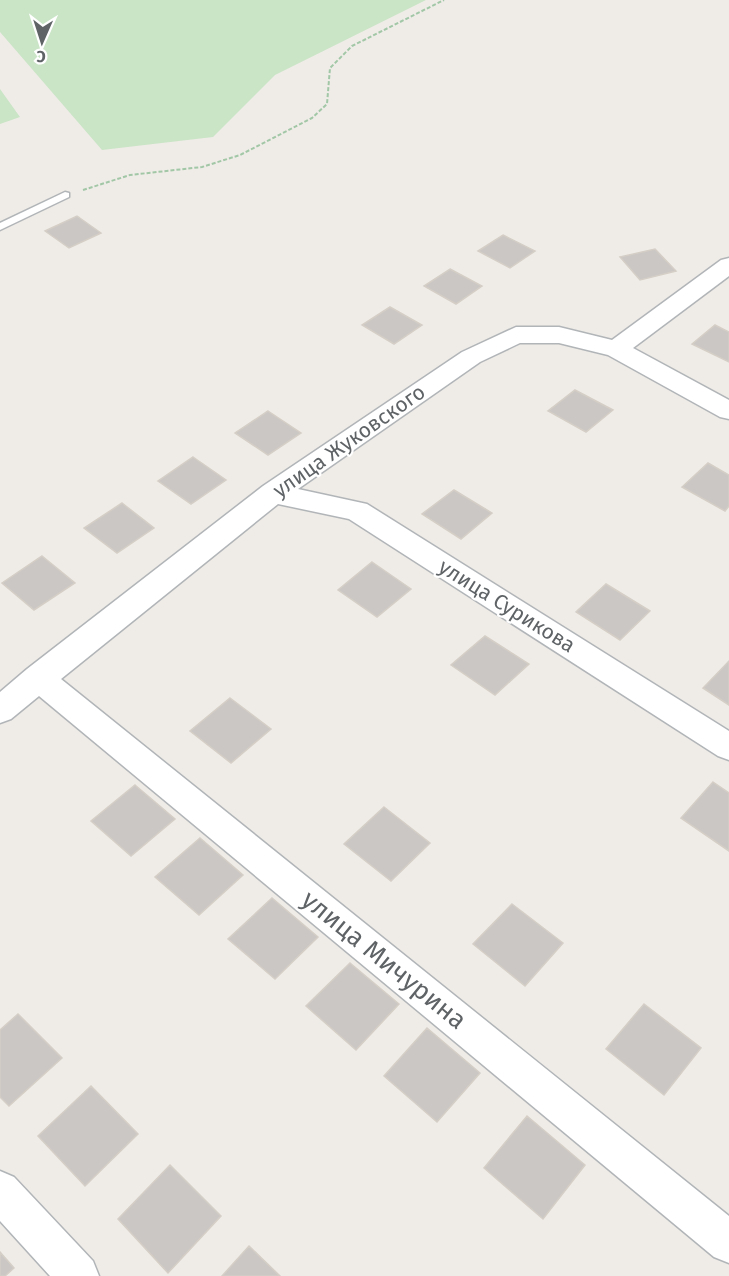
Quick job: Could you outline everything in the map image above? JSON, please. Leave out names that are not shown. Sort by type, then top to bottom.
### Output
[{"type":"street","points":[[616,349],[729,265]]},
{"type":"street","name":"улица Жуковского","points":[[0,710],[273,493],[471,357],[516,335],[560,335],[616,349],[729,411]]},
{"type":"street","name":"улица Сурикова","points":[[273,493],[357,511],[729,747]]},
{"type":"street","name":"улица Мичурина","points":[[38,678],[729,1242]]},
{"type":"street","points":[[0,1191],[78,1276]]},
{"type":"lane","points":[[0,227],[65,195]]},
{"type":"path","points":[[65,195],[130,175],[202,167],[240,155],[271,140],[312,118],[327,104],[330,68],[352,46],[444,0]]},
{"type":"green space","points":[[0,0],[426,0],[275,75],[213,137],[102,150],[0,32]]},
{"type":"green space","points":[[0,89],[20,117],[0,124]]},
{"type":"building","points":[[77,216],[101,233],[69,248],[45,231]]},
{"type":"building","points":[[503,235],[535,251],[510,268],[478,251]]},
{"type":"building","points":[[655,249],[676,271],[640,280],[620,257]]},
{"type":"building","points":[[450,269],[482,286],[456,304],[424,286]]},
{"type":"building","points":[[390,307],[422,325],[394,344],[362,325]]},
{"type":"building","points":[[715,325],[729,332],[729,362],[692,344]]},
{"type":"building","points":[[575,390],[613,410],[586,432],[548,411]]},
{"type":"building","points":[[268,411],[301,433],[268,455],[235,433]]},
{"type":"building","points":[[193,457],[226,480],[191,504],[158,481]]},
{"type":"building","points":[[708,463],[729,475],[729,506],[725,511],[682,487]]},
{"type":"building","points":[[454,490],[492,513],[461,539],[422,514]]},
{"type":"building","points":[[122,503],[154,528],[117,553],[84,528]]},
{"type":"building","points":[[42,556],[75,583],[34,610],[2,583]]},
{"type":"building","points":[[372,562],[411,589],[377,617],[338,590]]},
{"type":"building","points":[[606,584],[650,611],[620,640],[576,612]]},
{"type":"building","points":[[485,636],[529,664],[495,695],[451,665]]},
{"type":"building","points":[[729,661],[729,705],[703,688]]},
{"type":"building","points":[[230,698],[271,729],[231,763],[190,731]]},
{"type":"building","points":[[713,782],[729,793],[729,851],[681,818]]},
{"type":"building","points":[[135,785],[175,819],[131,856],[91,821]]},
{"type":"building","points":[[384,807],[430,843],[391,881],[344,844]]},
{"type":"building","points":[[200,838],[243,875],[199,915],[155,877]]},
{"type":"building","points":[[272,898],[318,937],[275,979],[228,939]]},
{"type":"building","points":[[512,904],[563,943],[525,986],[473,944]]},
{"type":"building","points":[[350,963],[399,1004],[356,1050],[306,1006]]},
{"type":"building","points":[[644,1004],[701,1048],[664,1095],[606,1049]]},
{"type":"building","points":[[18,1014],[62,1058],[9,1106],[0,1097],[0,1030]]},
{"type":"building","points":[[427,1028],[480,1073],[437,1122],[384,1076]]},
{"type":"building","points":[[91,1086],[138,1134],[85,1186],[38,1136]]},
{"type":"building","points":[[527,1116],[585,1165],[543,1219],[484,1168]]},
{"type":"building","points":[[170,1165],[221,1216],[168,1273],[118,1219]]},
{"type":"building","points":[[249,1246],[280,1276],[222,1276]]},
{"type":"building","points":[[0,1252],[14,1268],[5,1276],[0,1276]]}]
